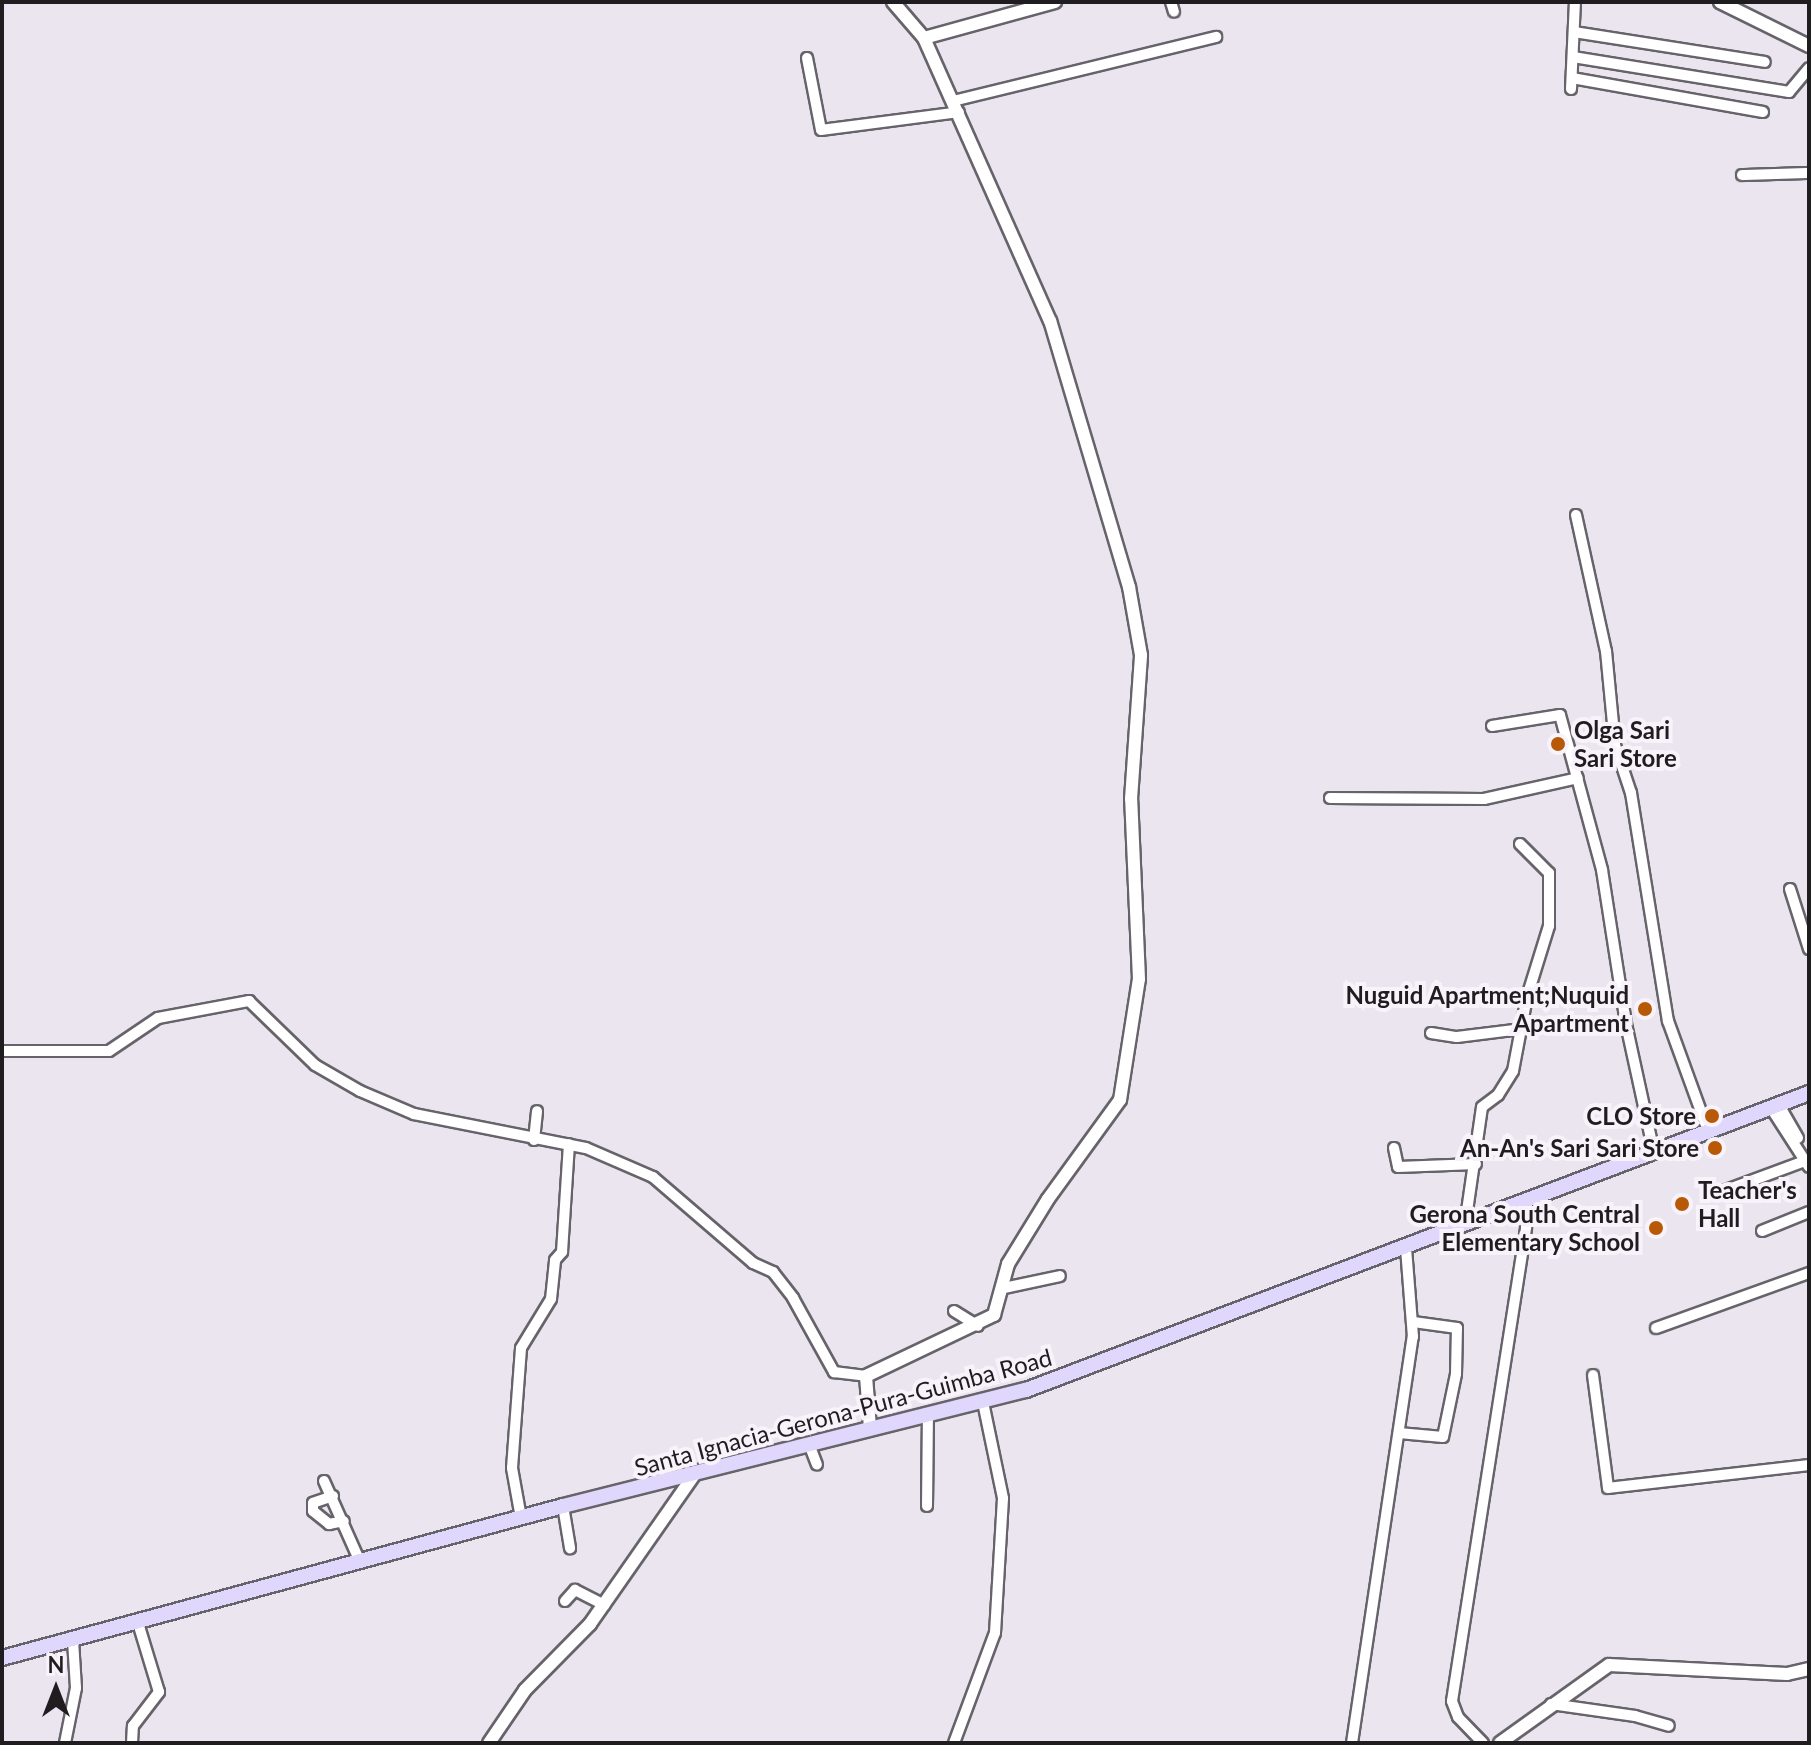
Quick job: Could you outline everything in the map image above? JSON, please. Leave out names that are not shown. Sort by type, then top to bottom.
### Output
[{"type":"main road","name":"Santa Ignacia-Gerona-Pura-Guimba Road","points":[[2,1658],[563,1506],[983,1402],[1060,1379],[1809,1093]]},
{"type":"street","points":[[2,1051],[109,1051],[158,1018],[249,1001],[315,1065],[360,1091],[414,1114],[534,1140],[569,1144],[653,1177],[753,1263],[773,1272],[793,1298],[834,1372],[866,1376],[978,1326],[994,1315],[1004,1288],[1008,1264],[1048,1199],[1110,1117],[1126,1080],[1139,979],[1131,799],[1141,655],[1129,587],[1050,321],[924,38],[893,2]]},
{"type":"street","points":[[924,38],[1053,2]]},
{"type":"street","points":[[1575,2],[1571,84],[1763,112]]},
{"type":"street","points":[[1720,2],[1809,46]]},
{"type":"street","points":[[1574,32],[1765,62]]},
{"type":"street","points":[[807,58],[821,130],[956,106],[1216,37]]},
{"type":"street","points":[[1573,57],[1789,92],[1809,68]]},
{"type":"street","points":[[1742,175],[1809,173]]},
{"type":"street","points":[[1576,515],[1606,651],[1616,748],[1631,793],[1668,1021],[1708,1131]]},
{"type":"street","points":[[1492,726],[1560,715],[1602,870],[1626,1024],[1654,1152]]},
{"type":"street","points":[[1330,798],[1484,799],[1578,778]]},
{"type":"street","points":[[1465,1225],[1482,1107],[1511,1076],[1549,926],[1553,887],[1546,866],[1520,844]]},
{"type":"street","points":[[1790,889],[1809,949]]},
{"type":"street","points":[[1431,1033],[1457,1037],[1521,1029]]},
{"type":"street","points":[[1721,1192],[1808,1162],[1775,1106]]},
{"type":"street","points":[[534,1140],[537,1111]]},
{"type":"street","points":[[521,1518],[512,1468],[521,1348],[551,1299],[555,1260],[562,1252],[569,1144]]},
{"type":"street","points":[[1394,1148],[1398,1167],[1476,1164]]},
{"type":"street","points":[[1483,1743],[1458,1717],[1452,1701],[1526,1227],[1525,1203]]},
{"type":"street","points":[[1762,1231],[1809,1212]]},
{"type":"street","points":[[1352,1743],[1413,1322],[1406,1249]]},
{"type":"street","points":[[1656,1328],[1809,1273]]},
{"type":"street","points":[[1004,1288],[1060,1276]]},
{"type":"street","points":[[954,1311],[978,1326]]},
{"type":"street","points":[[1399,1433],[1443,1437],[1456,1374],[1457,1328],[1413,1322]]},
{"type":"street","points":[[1593,1375],[1608,1488],[1809,1465]]},
{"type":"street","points":[[866,1376],[870,1428]]},
{"type":"street","points":[[954,1743],[995,1633],[1003,1498],[983,1402]]},
{"type":"street","points":[[927,1506],[928,1415]]},
{"type":"street","points":[[809,1444],[817,1465]]},
{"type":"street","points":[[489,1743],[525,1690],[604,1605],[694,1475]]},
{"type":"street","points":[[324,1481],[360,1562]]},
{"type":"street","points":[[333,1496],[313,1503],[313,1511],[329,1524],[344,1521]]},
{"type":"street","points":[[563,1506],[570,1548]]},
{"type":"street","points":[[565,1601],[575,1590],[604,1605]]},
{"type":"street","points":[[132,1743],[133,1726],[159,1692],[138,1623]]},
{"type":"street","points":[[65,1743],[76,1688],[73,1640]]},
{"type":"street","points":[[1500,1743],[1609,1665],[1787,1674],[1809,1669]]},
{"type":"street","points":[[1551,1704],[1635,1716],[1669,1726]]},
{"type":"place","name":"Olga Sari Sari Store","points":[[1558,744]]},
{"type":"place","name":"Nuguid Apartment;Nuquid Apartment","points":[[1645,1009]]},
{"type":"place","name":"CLO Store","points":[[1712,1116]]},
{"type":"place","name":"An-An's Sari Sari Store","points":[[1715,1148]]},
{"type":"place","name":"Teacher's Hall","points":[[1682,1204]]},
{"type":"place","name":"Gerona South Central Elementary School","points":[[1656,1228]]}]
